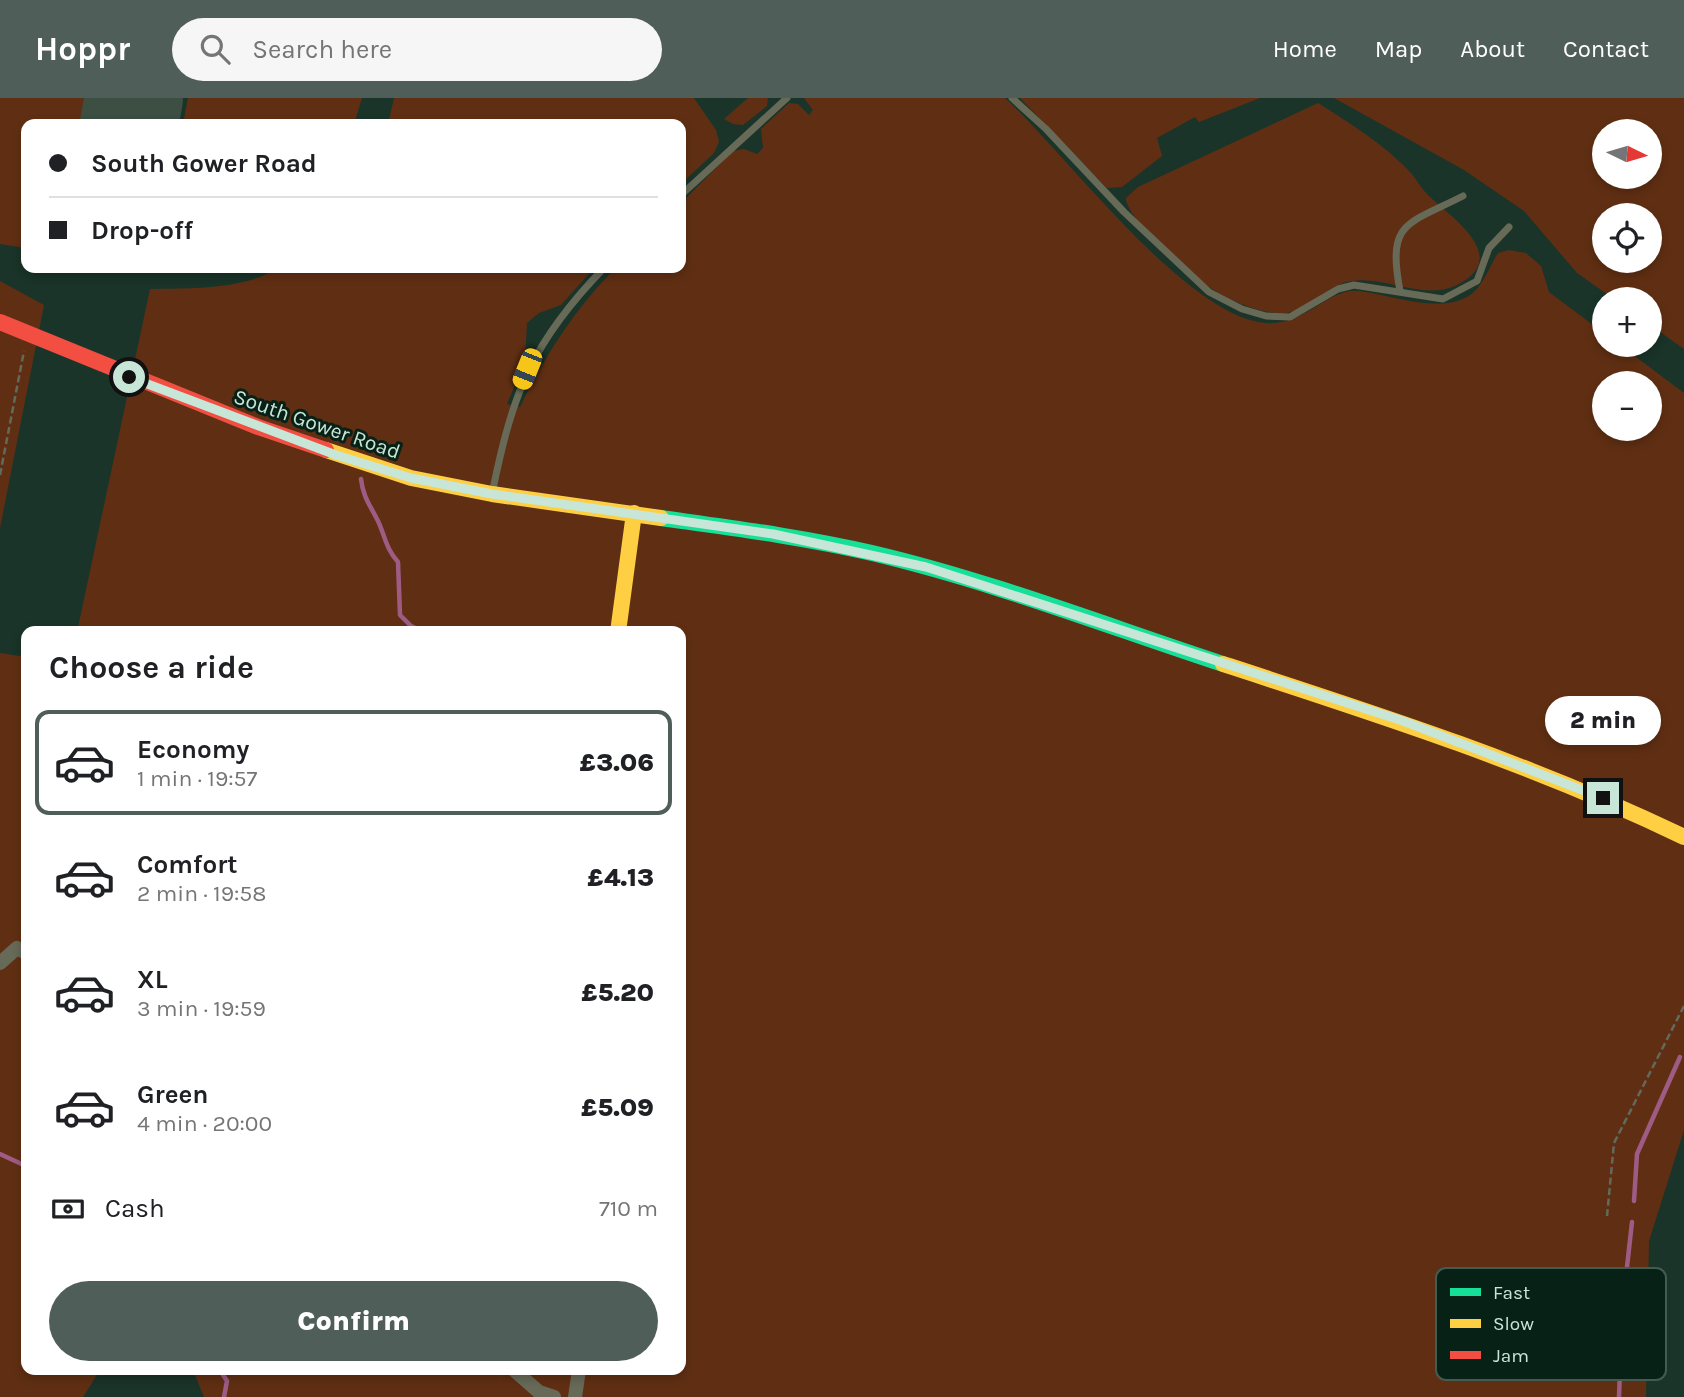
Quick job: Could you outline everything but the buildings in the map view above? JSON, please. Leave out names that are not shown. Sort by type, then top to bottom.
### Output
[{"type":"main road","name":"South Gower Road","points":[[0,322],[184,399],[336,455],[411,478],[492,494],[634,513],[824,544],[946,573],[1441,734],[1579,788],[1684,837]]},
{"type":"main road","points":[[619,626],[634,513]]},
{"type":"street","points":[[0,963],[17,948],[21,950]]},
{"type":"street","points":[[520,1375],[539,1392],[554,1397]]},
{"type":"street","points":[[575,1397],[578,1375]]},
{"type":"lane","points":[[686,189],[787,98]]},
{"type":"lane","points":[[1012,98],[1046,129],[1124,212],[1209,292],[1242,309],[1266,316],[1290,317],[1338,289],[1354,285],[1399,291],[1420,298],[1443,299],[1476,281],[1489,248],[1509,227]]},
{"type":"lane","points":[[1399,291],[1393,257],[1398,235],[1415,220],[1463,196]]},
{"type":"lane","points":[[492,494],[513,405],[527,369],[571,302],[599,273]]},
{"type":"path","points":[[0,475],[28,335]]},
{"type":"path","points":[[1607,1216],[1614,1143],[1684,1006]]},
{"type":"shaded area","points":[[0,98],[88,98],[84,119],[21,119],[21,247],[0,244]]},
{"type":"shaded area","points":[[188,98],[362,98],[356,119],[184,119]]},
{"type":"shaded area","points":[[394,98],[694,98],[716,130],[719,142],[714,153],[686,179],[686,119],[389,119]]},
{"type":"shaded area","points":[[748,98],[768,98],[767,106],[743,125],[724,119]]},
{"type":"shaded area","points":[[804,98],[1005,98],[1164,264],[1200,293],[1234,314],[1266,323],[1293,319],[1347,292],[1359,291],[1436,304],[1451,303],[1476,290],[1498,253],[1509,250],[1526,253],[1541,266],[1549,292],[1592,324],[1592,357],[1636,357],[1655,371],[1592,371],[1592,441],[1662,441],[1662,376],[1684,393],[1684,1130],[1649,1241],[1648,1268],[1436,1268],[1436,1380],[1646,1380],[1646,1397],[204,1397],[195,1375],[686,1375],[686,626],[78,626],[150,289],[233,284],[268,273],[590,273],[561,305],[539,313],[527,323],[525,361],[507,404],[520,407],[562,333],[587,299],[611,273],[686,273],[686,198],[733,151],[744,149],[757,154],[763,148],[761,129],[789,103],[798,104],[809,115],[813,110]]},
{"type":"shaded area","points":[[1020,98],[1260,98],[1199,122],[1195,117],[1157,138],[1162,156],[1122,187],[1107,188]]},
{"type":"shaded area","points":[[1334,98],[1684,98],[1684,349],[1662,333],[1662,287],[1597,287],[1577,273],[1524,211],[1464,170]]},
{"type":"shaded area","points":[[1318,103],[1390,153],[1411,173],[1427,194],[1461,225],[1478,249],[1479,262],[1473,274],[1457,285],[1431,290],[1365,280],[1352,281],[1335,287],[1295,311],[1267,312],[1220,294],[1203,283],[1148,233],[1129,207],[1126,198],[1138,187]]},
{"type":"shaded area","points":[[0,281],[44,305],[0,528]]},
{"type":"shaded area","points":[[0,653],[21,656],[21,1375],[97,1375],[83,1397],[0,1397]]},
{"type":"waterway","points":[[361,479],[367,501],[388,547],[398,562],[400,615],[411,626]]},
{"type":"waterway","points":[[1634,1201],[1637,1154],[1680,1057]]},
{"type":"waterway","points":[[0,1154],[21,1164]]},
{"type":"waterway","points":[[1627,1268],[1632,1222]]},
{"type":"waterway","points":[[223,1375],[227,1381],[224,1397]]},
{"type":"waterway","points":[[1619,1397],[1620,1380]]},
{"type":"runway","points":[[130,119],[134,98]]},
{"type":"traffic: fast","points":[[661,518],[820,542],[916,564],[1005,590],[1223,664]]},
{"type":"traffic: slow","points":[[326,450],[411,478],[492,494],[661,518]]},
{"type":"traffic: slow","points":[[619,626],[634,513]]},
{"type":"traffic: slow","points":[[1223,664],[1399,722],[1514,764],[1684,837]]},
{"type":"traffic: jam","points":[[0,322],[258,427],[326,450]]},
{"type":"route","points":[[129,377],[336,455],[411,478],[492,494],[773,534],[926,567],[1403,721],[1603,798]]}]
